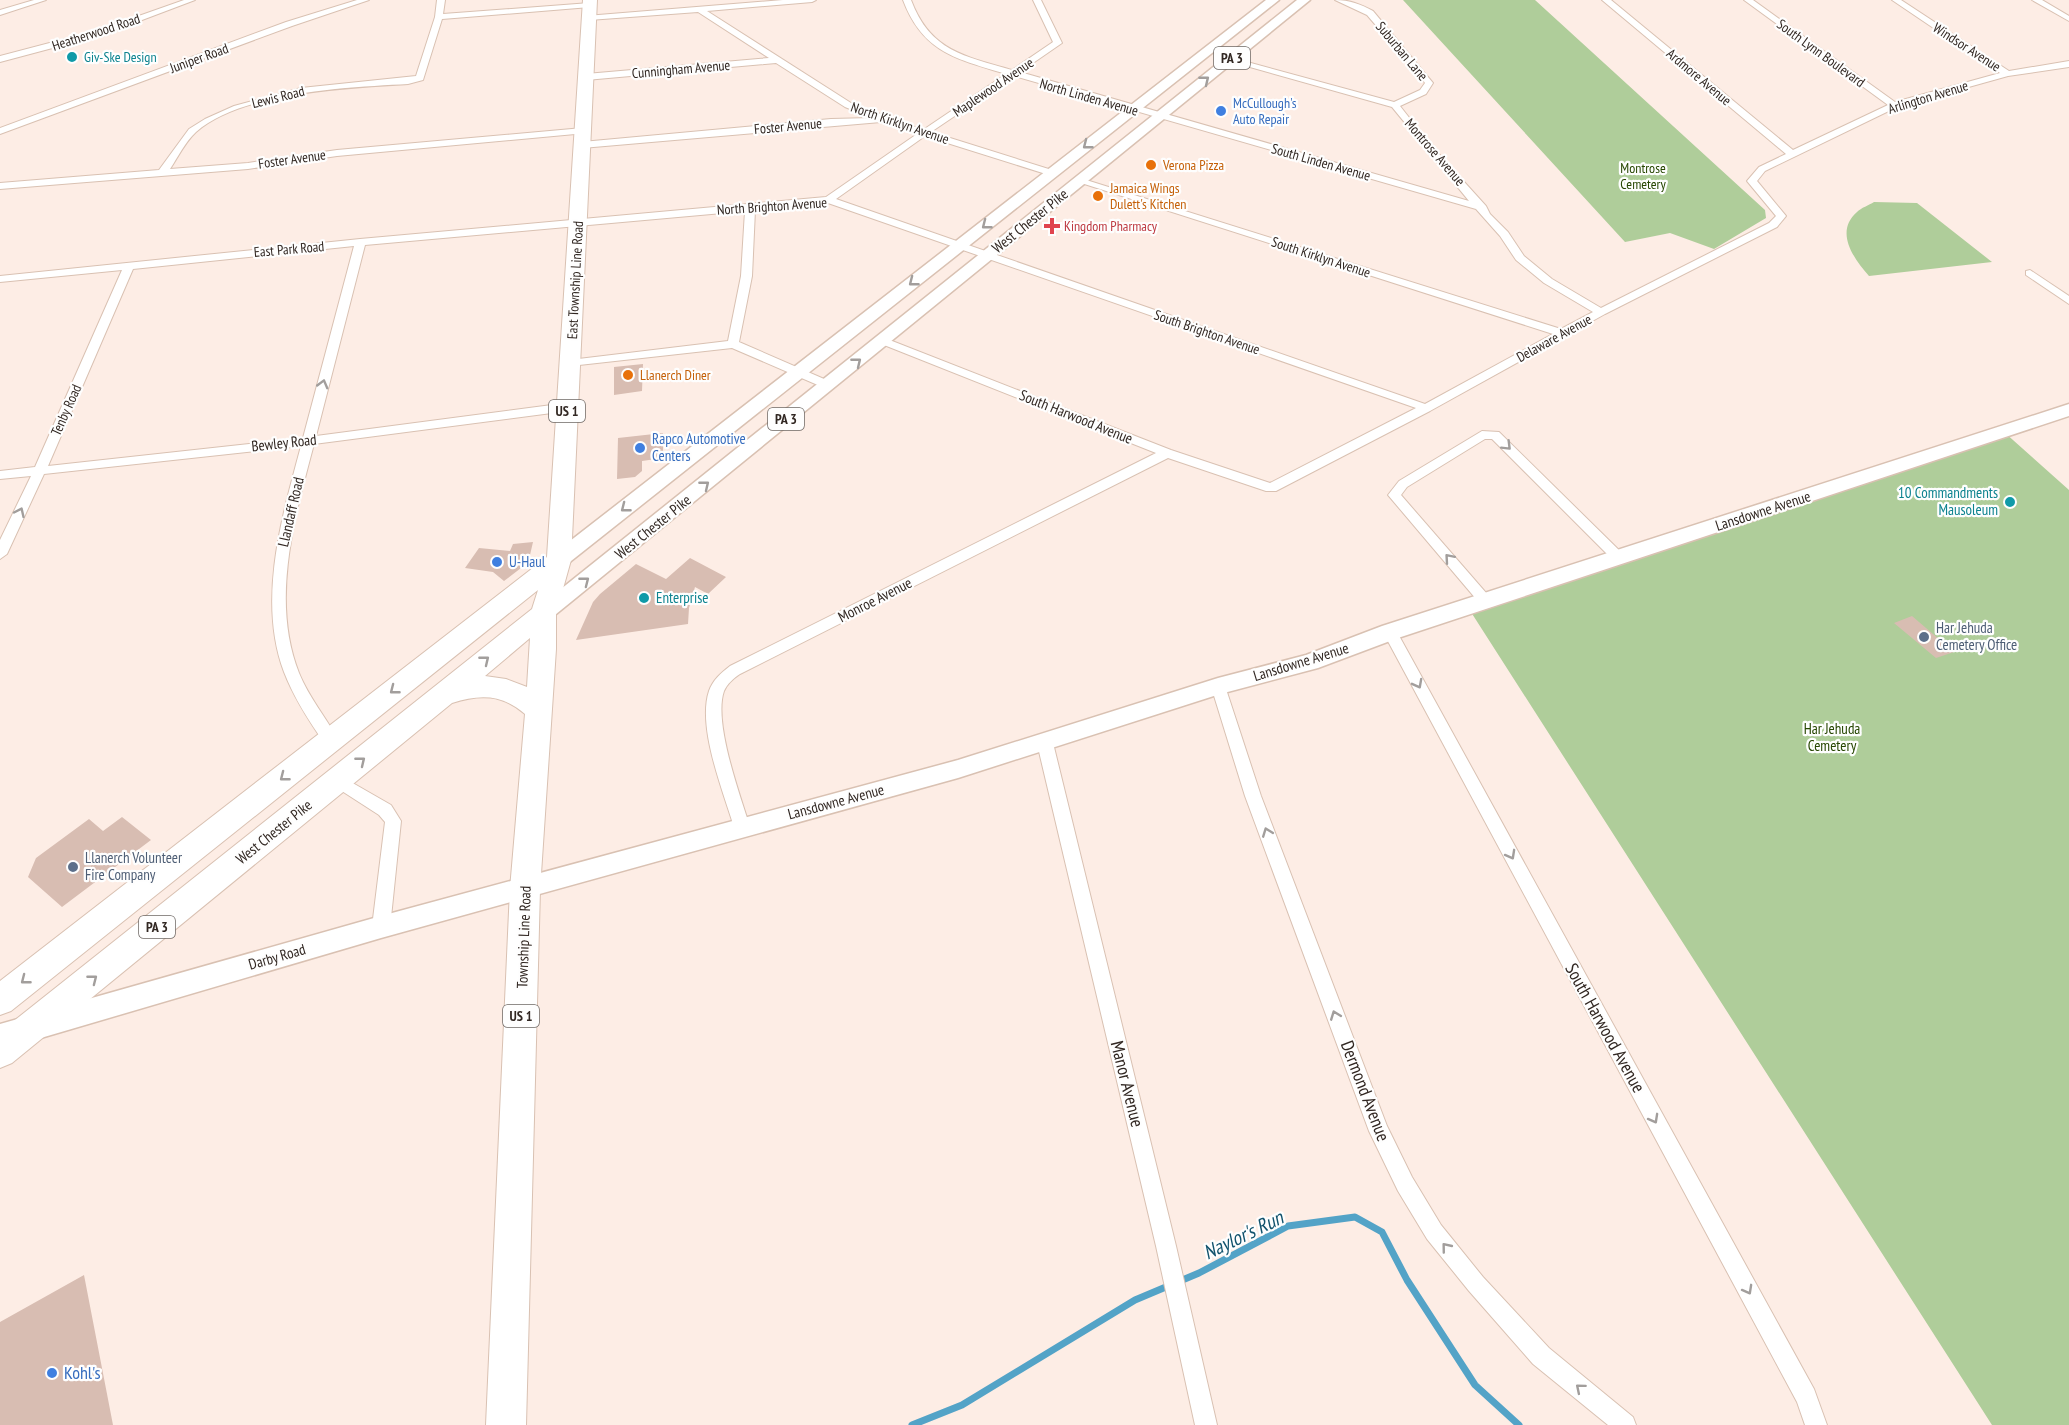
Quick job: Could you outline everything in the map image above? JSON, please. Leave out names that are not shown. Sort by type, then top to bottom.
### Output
[{"type":"highway","name":"East Township Line Road","points":[[559,560],[590,8]]},
{"type":"highway","name":"Township Line Road","points":[[506,1425],[525,889],[543,649],[543,614],[559,560]]},
{"type":"highway","name":"West Chester Pike","points":[[0,1000],[559,560]]},
{"type":"highway","name":"West Chester Pike","points":[[0,1052],[10,1030],[117,960],[543,614]]},
{"type":"highway","points":[[440,697],[474,686],[500,686],[526,698],[537,709]]},
{"type":"main road","name":"West Chester Pike","points":[[559,560],[1273,0]]},
{"type":"main road","name":"West Chester Pike","points":[[543,614],[1304,0]]},
{"type":"main road","name":"Lansdowne Avenue","points":[[525,889],[1045,743],[1218,686],[1310,662],[1390,632],[1620,559],[2069,410]]},
{"type":"main road","name":"Darby Road","points":[[10,1030],[525,889]]},
{"type":"street","points":[[0,13],[42,0]]},
{"type":"street","name":"Heatherwood Road","points":[[0,59],[102,32],[191,0]]},
{"type":"street","name":"Juniper Road","points":[[0,131],[289,24],[365,0]]},
{"type":"street","points":[[441,0],[439,17],[590,8],[699,9],[812,0]]},
{"type":"street","name":"North Linden Avenue","points":[[907,0],[917,27],[934,44],[961,58],[1160,116]]},
{"type":"street","name":"Maplewood Avenue","points":[[829,200],[1058,43],[1037,0]]},
{"type":"street","name":"Suburban Lane","points":[[1339,0],[1359,6],[1370,13],[1427,79],[1429,83],[1423,92],[1395,105]]},
{"type":"street","points":[[1606,0],[1612,0]]},
{"type":"street","name":"Ardmore Avenue","points":[[1606,0],[1792,154]]},
{"type":"street","name":"South Lynn Boulevard","points":[[1748,0],[1894,105]]},
{"type":"street","name":"Windsor Avenue","points":[[1896,0],[2007,74]]},
{"type":"street","points":[[2036,0],[2069,19]]},
{"type":"street","name":"North Kirklyn Avenue","points":[[699,9],[837,99],[886,121],[1052,173]]},
{"type":"street","name":"Lewis Road","points":[[163,172],[192,132],[214,117],[258,100],[299,90],[408,81],[420,78],[439,17]]},
{"type":"street","name":"Cunningham Avenue","points":[[586,77],[777,60]]},
{"type":"street","name":"Montrose Avenue","points":[[1229,60],[1395,105],[1426,145],[1446,165],[1486,216],[1504,234],[1520,258],[1548,281],[1600,312]]},
{"type":"street","name":"Arlington Avenue","points":[[1762,169],[1894,105],[2007,74],[2069,64]]},
{"type":"street","name":"South Linden Avenue","points":[[1160,116],[1482,208]]},
{"type":"street","name":"Foster Avenue","points":[[0,186],[248,166],[337,153],[831,122],[886,121]]},
{"type":"street","name":"Delaware Avenue","points":[[1270,488],[1426,408],[1600,312],[1773,225],[1781,216],[1752,180],[1762,169]]},
{"type":"street","name":"South Kirklyn Avenue","points":[[1080,181],[1562,333]]},
{"type":"street","name":"North Brighton Avenue","points":[[578,225],[750,206],[829,200],[988,256]]},
{"type":"street","points":[[733,344],[750,261],[750,206]]},
{"type":"street","name":"East Park Road","points":[[0,279],[360,243],[578,225]]},
{"type":"street","name":"Llandaff Road","points":[[330,741],[306,704],[292,676],[284,649],[278,594],[282,542],[360,243]]},
{"type":"street","name":"South Brighton Avenue","points":[[988,256],[1426,408]]},
{"type":"street","name":"Tenby Road","points":[[0,554],[40,470],[129,265]]},
{"type":"street","points":[[2030,273],[2069,301]]},
{"type":"street","name":"South Harwood Avenue","points":[[883,341],[1167,453],[1270,488]]},
{"type":"street","points":[[570,363],[733,344],[828,386]]},
{"type":"street","name":"Bewley Road","points":[[0,475],[309,441],[567,407]]},
{"type":"street","points":[[1487,602],[1394,495],[1403,484],[1482,435],[1495,435],[1620,559]]},
{"type":"street","name":"Monroe Avenue","points":[[742,827],[718,742],[715,721],[716,692],[723,680],[735,670],[1167,453]]},
{"type":"street","name":"South Harwood Avenue","points":[[1390,632],[1806,1397],[1816,1425]]},
{"type":"street","name":"Dermond Avenue","points":[[1218,686],[1253,796],[1379,1131],[1405,1184],[1434,1232],[1476,1284],[1534,1348],[1625,1425]]},
{"type":"street","name":"Manor Avenue","points":[[1045,743],[1166,1246],[1206,1425]]},
{"type":"street","points":[[337,780],[385,810],[393,821],[381,927]]},
{"type":"green space","name":"Montrose Cemetery","points":[[1403,0],[1535,0],[1765,210],[1766,218],[1714,249],[1670,233],[1625,242]]},
{"type":"green space","points":[[1874,202],[1917,203],[1992,262],[1869,276],[1853,254],[1847,237],[1847,228],[1857,212]]},
{"type":"green space","name":"Har Jehuda Cemetery","points":[[2004,432],[2069,490],[2069,1425],[1992,1425],[1469,609]]},
{"type":"building","name":"Llanerch Diner","points":[[643,364],[642,391],[614,395],[614,367]]},
{"type":"building","name":"Rapco Automotive Centers","points":[[663,433],[663,458],[642,461],[642,471],[635,477],[617,479],[618,438]]},
{"type":"building","name":"U-Haul","points":[[533,542],[530,555],[521,568],[504,581],[493,572],[465,568],[479,548],[510,551],[513,544]]},
{"type":"building","name":"Enterprise","points":[[690,558],[726,577],[708,594],[695,587],[689,608],[688,624],[576,640],[593,602],[636,564],[666,579]]},
{"type":"building","name":"Har Jehuda Cemetery Office","points":[[1912,616],[1954,652],[1936,658],[1894,623]]},
{"type":"building","name":"Llanerch Volunteer Fire Company","points":[[122,817],[151,840],[62,907],[28,877],[36,858],[89,819],[103,831]]},
{"type":"building","name":"Kohl's","points":[[84,1275],[113,1425],[0,1425],[0,1322]]},
{"type":"waterway","name":"Naylor's Run","points":[[912,1425],[962,1405],[1135,1300],[1199,1273],[1288,1226],[1355,1217],[1382,1232],[1407,1280],[1475,1385],[1519,1425]]},
{"type":"place","name":"Giv-Ske Design","points":[[72,57]]},
{"type":"place","name":"McCullough's Auto Repair","points":[[1221,111]]},
{"type":"place","name":"Verona Pizza","points":[[1151,165]]},
{"type":"place","name":"Jamaica Wings Dulett's Kitchen","points":[[1098,196]]},
{"type":"place","name":"Kingdom Pharmacy","points":[[1052,226]]},
{"type":"place","name":"Llanerch Diner","points":[[628,375]]},
{"type":"place","name":"Rapco Automotive Centers","points":[[640,448]]},
{"type":"place","name":"10 Commandments Mausoleum","points":[[2010,502]]},
{"type":"place","name":"U-Haul","points":[[497,562]]},
{"type":"place","name":"Enterprise","points":[[644,598]]},
{"type":"place","name":"Har Jehuda Cemetery Office","points":[[1924,637]]},
{"type":"place","name":"Llanerch Volunteer Fire Company","points":[[73,867]]},
{"type":"place","name":"Kohl's","points":[[52,1373]]}]
